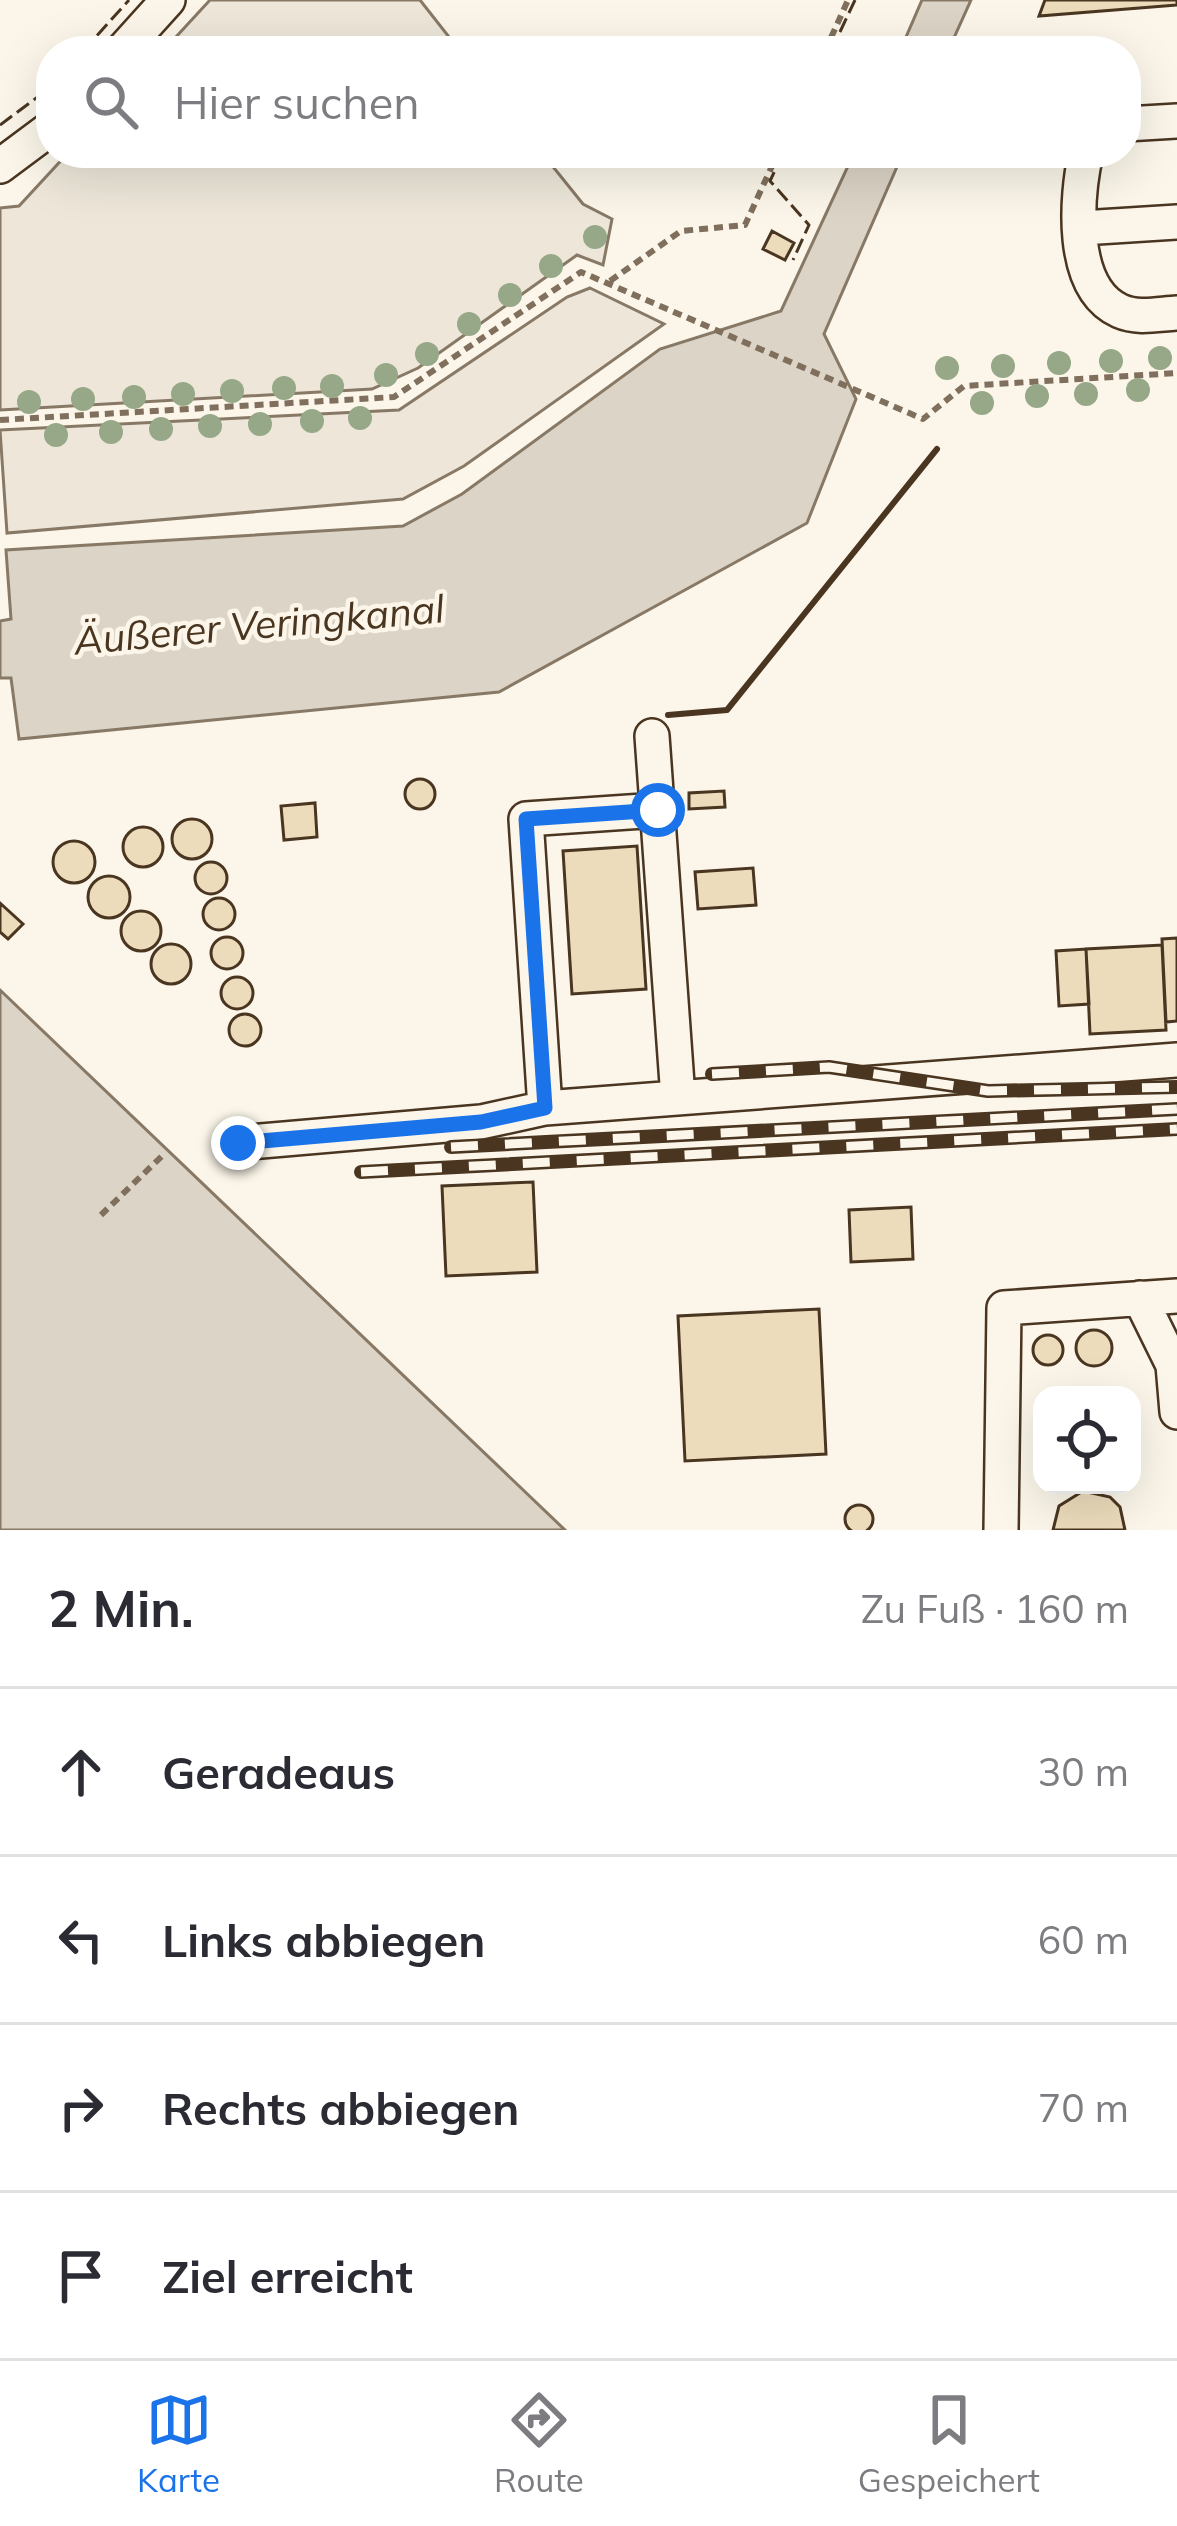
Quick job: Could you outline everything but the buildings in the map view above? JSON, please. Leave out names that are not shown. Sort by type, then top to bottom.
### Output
[{"type":"street","points":[[136,36],[168,0]]},
{"type":"street","points":[[1141,123],[1177,121]]},
{"type":"street","points":[[0,166],[36,139]]},
{"type":"street","points":[[1083,168],[1082,228],[1090,280],[1117,310],[1138,316],[1177,313]]},
{"type":"street","points":[[1082,228],[1177,222]]},
{"type":"street","points":[[652,736],[678,1098]]},
{"type":"street","points":[[545,1108],[526,819],[658,810]]},
{"type":"street","points":[[238,1143],[481,1122],[545,1108],[1177,1060]]},
{"type":"street","points":[[1001,1530],[1004,1308],[1177,1296]]},
{"type":"street","points":[[1139,1298],[1173,1365],[1177,1412]]},
{"type":"path","points":[[832,36],[848,0]]},
{"type":"path","points":[[610,281],[681,231],[745,225],[771,168]]},
{"type":"path","points":[[0,421],[394,397],[581,272],[649,297],[923,418],[964,386],[1177,373]]},
{"type":"path","points":[[101,1215],[162,1156]]},
{"type":"shaded area","points":[[210,0],[420,0],[448,36],[177,36]]},
{"type":"shaded area","points":[[54,168],[554,168],[583,204],[612,219],[603,265],[577,255],[418,368],[372,389],[0,410],[0,208],[19,206]]},
{"type":"shaded area","points":[[590,288],[664,324],[464,466],[403,499],[7,533],[0,430],[399,410],[567,297]]},
{"type":"water","points":[[922,0],[971,0],[955,36],[906,36]]},
{"type":"water","name":"Äußerer Veringkanal","points":[[847,168],[896,168],[824,334],[856,399],[807,523],[499,692],[19,739],[11,678],[0,678],[0,621],[11,619],[6,550],[403,526],[462,494],[660,349],[781,311]]},
{"type":"water","points":[[0,990],[565,1530],[0,1530]]},
{"type":"railway","points":[[712,1074],[829,1067],[988,1091],[1177,1087]]},
{"type":"railway","points":[[451,1147],[1177,1109]]},
{"type":"railway","points":[[361,1172],[1177,1129]]},
{"type":"fence","points":[[97,36],[129,0]]},
{"type":"fence","points":[[838,36],[855,0]]},
{"type":"fence","points":[[0,125],[36,98]]},
{"type":"fence","points":[[776,168],[770,181],[809,225],[793,260]]},
{"type":"wall","points":[[668,715],[727,710],[937,449]]},
{"type":"route","points":[[238,1143],[481,1122],[545,1108],[526,819],[658,810]]}]
